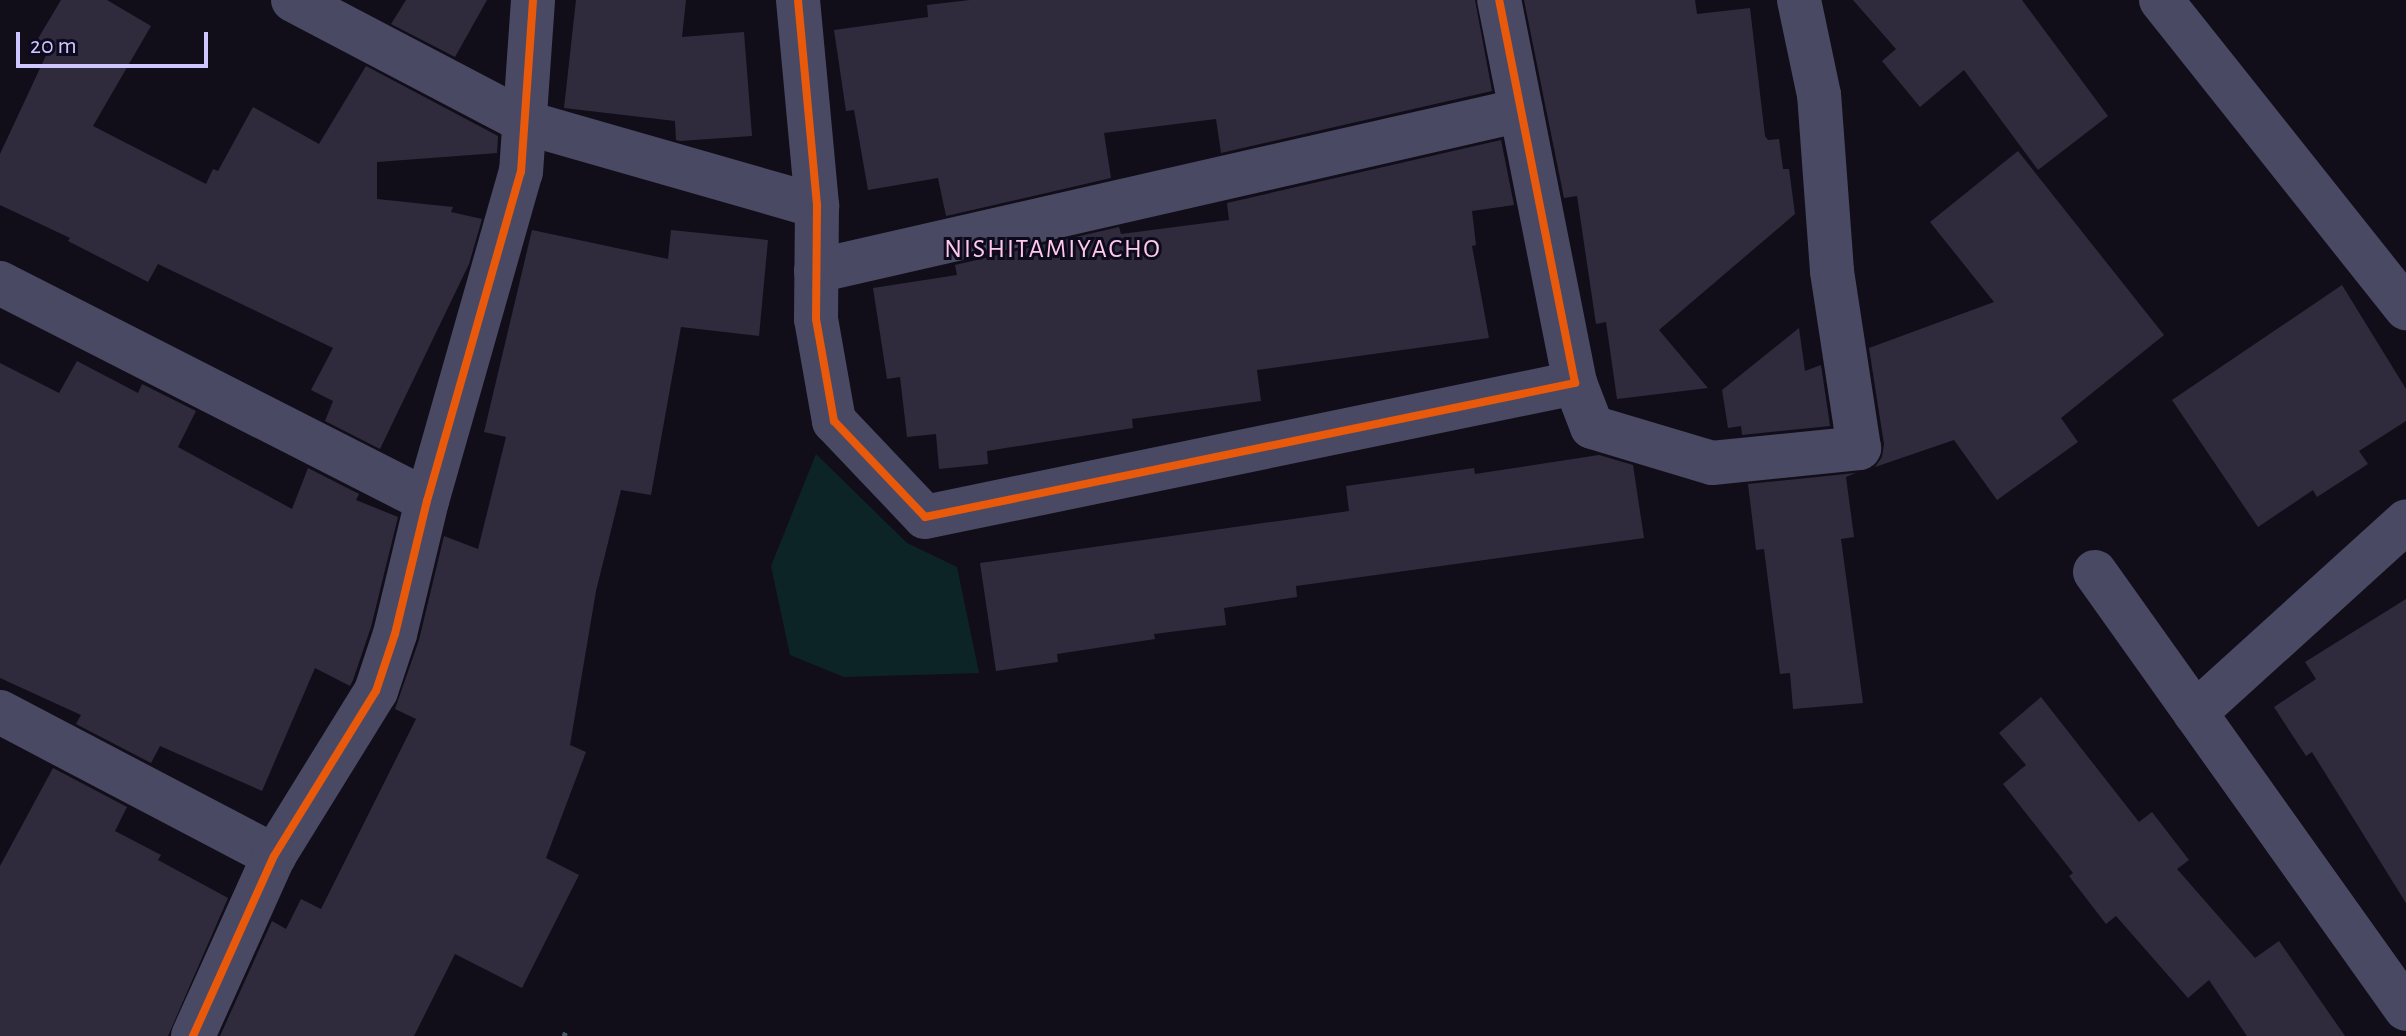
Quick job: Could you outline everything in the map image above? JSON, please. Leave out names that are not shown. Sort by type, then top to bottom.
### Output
[{"type":"street","points":[[293,0],[527,123],[817,206]]},
{"type":"street","points":[[193,1036],[274,856],[376,691],[395,634],[427,501],[521,172],[527,123],[533,0]]},
{"type":"street","points":[[1499,0],[1575,383],[1592,427],[1712,463],[1859,448],[1832,271],[1819,95],[1799,0]]},
{"type":"street","points":[[2161,0],[2406,308]]},
{"type":"street","points":[[811,3],[817,206],[816,319],[834,421],[925,517],[1575,383]]},
{"type":"street","points":[[816,271],[1521,110]]},
{"type":"street","points":[[0,283],[427,501]]},
{"type":"street","points":[[2195,713],[2406,522]]},
{"type":"street","points":[[2095,572],[2406,1009]]},
{"type":"street","points":[[0,712],[274,856]]},
{"type":"path","points":[[564,1036],[567,1029]]},
{"type":"green space","points":[[816,454],[907,543],[957,567],[979,673],[844,677],[790,655],[771,566]]},
{"type":"building","points":[[61,0],[107,0],[151,26],[93,126],[206,184],[213,169],[218,171],[253,107],[319,144],[366,66],[498,136],[497,153],[377,162],[377,199],[453,207],[451,212],[482,219],[469,264],[380,449],[325,421],[333,401],[311,390],[333,348],[158,264],[148,282],[68,241],[70,238],[0,205],[0,154],[49,49],[36,42]]},
{"type":"building","points":[[406,0],[487,0],[455,57],[391,24]]},
{"type":"building","points":[[576,0],[686,0],[682,37],[744,32],[752,136],[680,141],[676,140],[675,121],[564,108]]},
{"type":"building","points":[[970,0],[1475,0],[1492,91],[1221,153],[1216,119],[1104,133],[1111,178],[946,216],[938,178],[868,190],[854,110],[846,111],[834,30],[928,17],[927,5]]},
{"type":"building","points":[[1524,0],[1695,0],[1697,14],[1750,8],[1765,136],[1768,140],[1779,139],[1783,169],[1789,169],[1795,214],[1659,330],[1708,388],[1617,399],[1606,322],[1596,324],[1577,196],[1564,198]]},
{"type":"building","points":[[1853,0],[2022,0],[2108,116],[2038,170],[1964,70],[1920,107],[1882,61],[1896,49]]},
{"type":"building","points":[[1501,140],[1514,205],[1472,211],[1476,245],[1472,246],[1489,338],[1257,370],[1261,401],[1132,419],[1133,428],[987,451],[988,464],[939,469],[936,434],[907,437],[900,377],[887,379],[873,288],[957,275],[955,265],[1119,227],[1121,234],[1229,220],[1227,203]]},
{"type":"building","points":[[2018,151],[2164,335],[2061,418],[2078,442],[1997,500],[1954,440],[1875,467],[1882,457],[1884,444],[1869,348],[1994,302],[1930,222]]},
{"type":"building","points":[[532,230],[668,259],[671,230],[768,240],[759,336],[681,327],[651,495],[621,490],[596,591],[570,745],[586,752],[546,858],[579,875],[522,988],[455,954],[414,1036],[220,1036],[272,921],[286,929],[301,899],[321,909],[416,719],[395,709],[419,640],[444,536],[478,549],[506,437],[484,432]]},
{"type":"building","points":[[2342,285],[2406,389],[2406,421],[2359,451],[2368,464],[2317,497],[2313,490],[2258,527],[2172,400]]},
{"type":"building","points":[[1799,328],[1805,371],[1821,365],[1830,426],[1742,435],[1741,426],[1728,428],[1722,390]]},
{"type":"building","points":[[77,361],[138,393],[142,384],[196,411],[178,447],[292,509],[308,468],[359,494],[356,500],[398,517],[371,627],[353,680],[350,686],[315,668],[262,791],[160,746],[151,763],[76,724],[81,715],[0,678],[0,363],[59,393]]},
{"type":"building","points":[[1599,455],[1633,465],[1644,538],[1296,586],[1297,597],[1224,608],[1226,625],[1154,634],[1155,639],[1057,654],[1058,662],[996,671],[980,563],[1349,511],[1346,486],[1474,468],[1475,474]]},
{"type":"building","points":[[1856,473],[1846,477],[1854,537],[1841,539],[1863,703],[1793,709],[1790,673],[1780,674],[1764,549],[1756,550],[1748,484]]},
{"type":"building","points":[[2406,599],[2406,903],[2312,752],[2306,756],[2274,707],[2316,679],[2305,662]]},
{"type":"building","points":[[2041,697],[2139,822],[2152,812],[2189,860],[2177,869],[2255,958],[2279,941],[2345,1036],[2247,1036],[2209,980],[2188,998],[2116,916],[2106,924],[2069,876],[2073,873],[2003,784],[2026,765],[1999,733]]},
{"type":"building","points":[[53,768],[127,807],[115,831],[161,855],[158,860],[228,898],[168,1036],[0,1036],[0,866]]},
{"type":"cycle path","points":[[193,1036],[274,856],[376,691],[395,634],[427,501],[521,172],[533,0]]},
{"type":"cycle path","points":[[798,0],[817,206],[816,319],[834,421],[925,517],[1575,383],[1499,0]]},
{"type":"district","name":"NISHITAMIYACHO","points":[[1053,250]]}]
